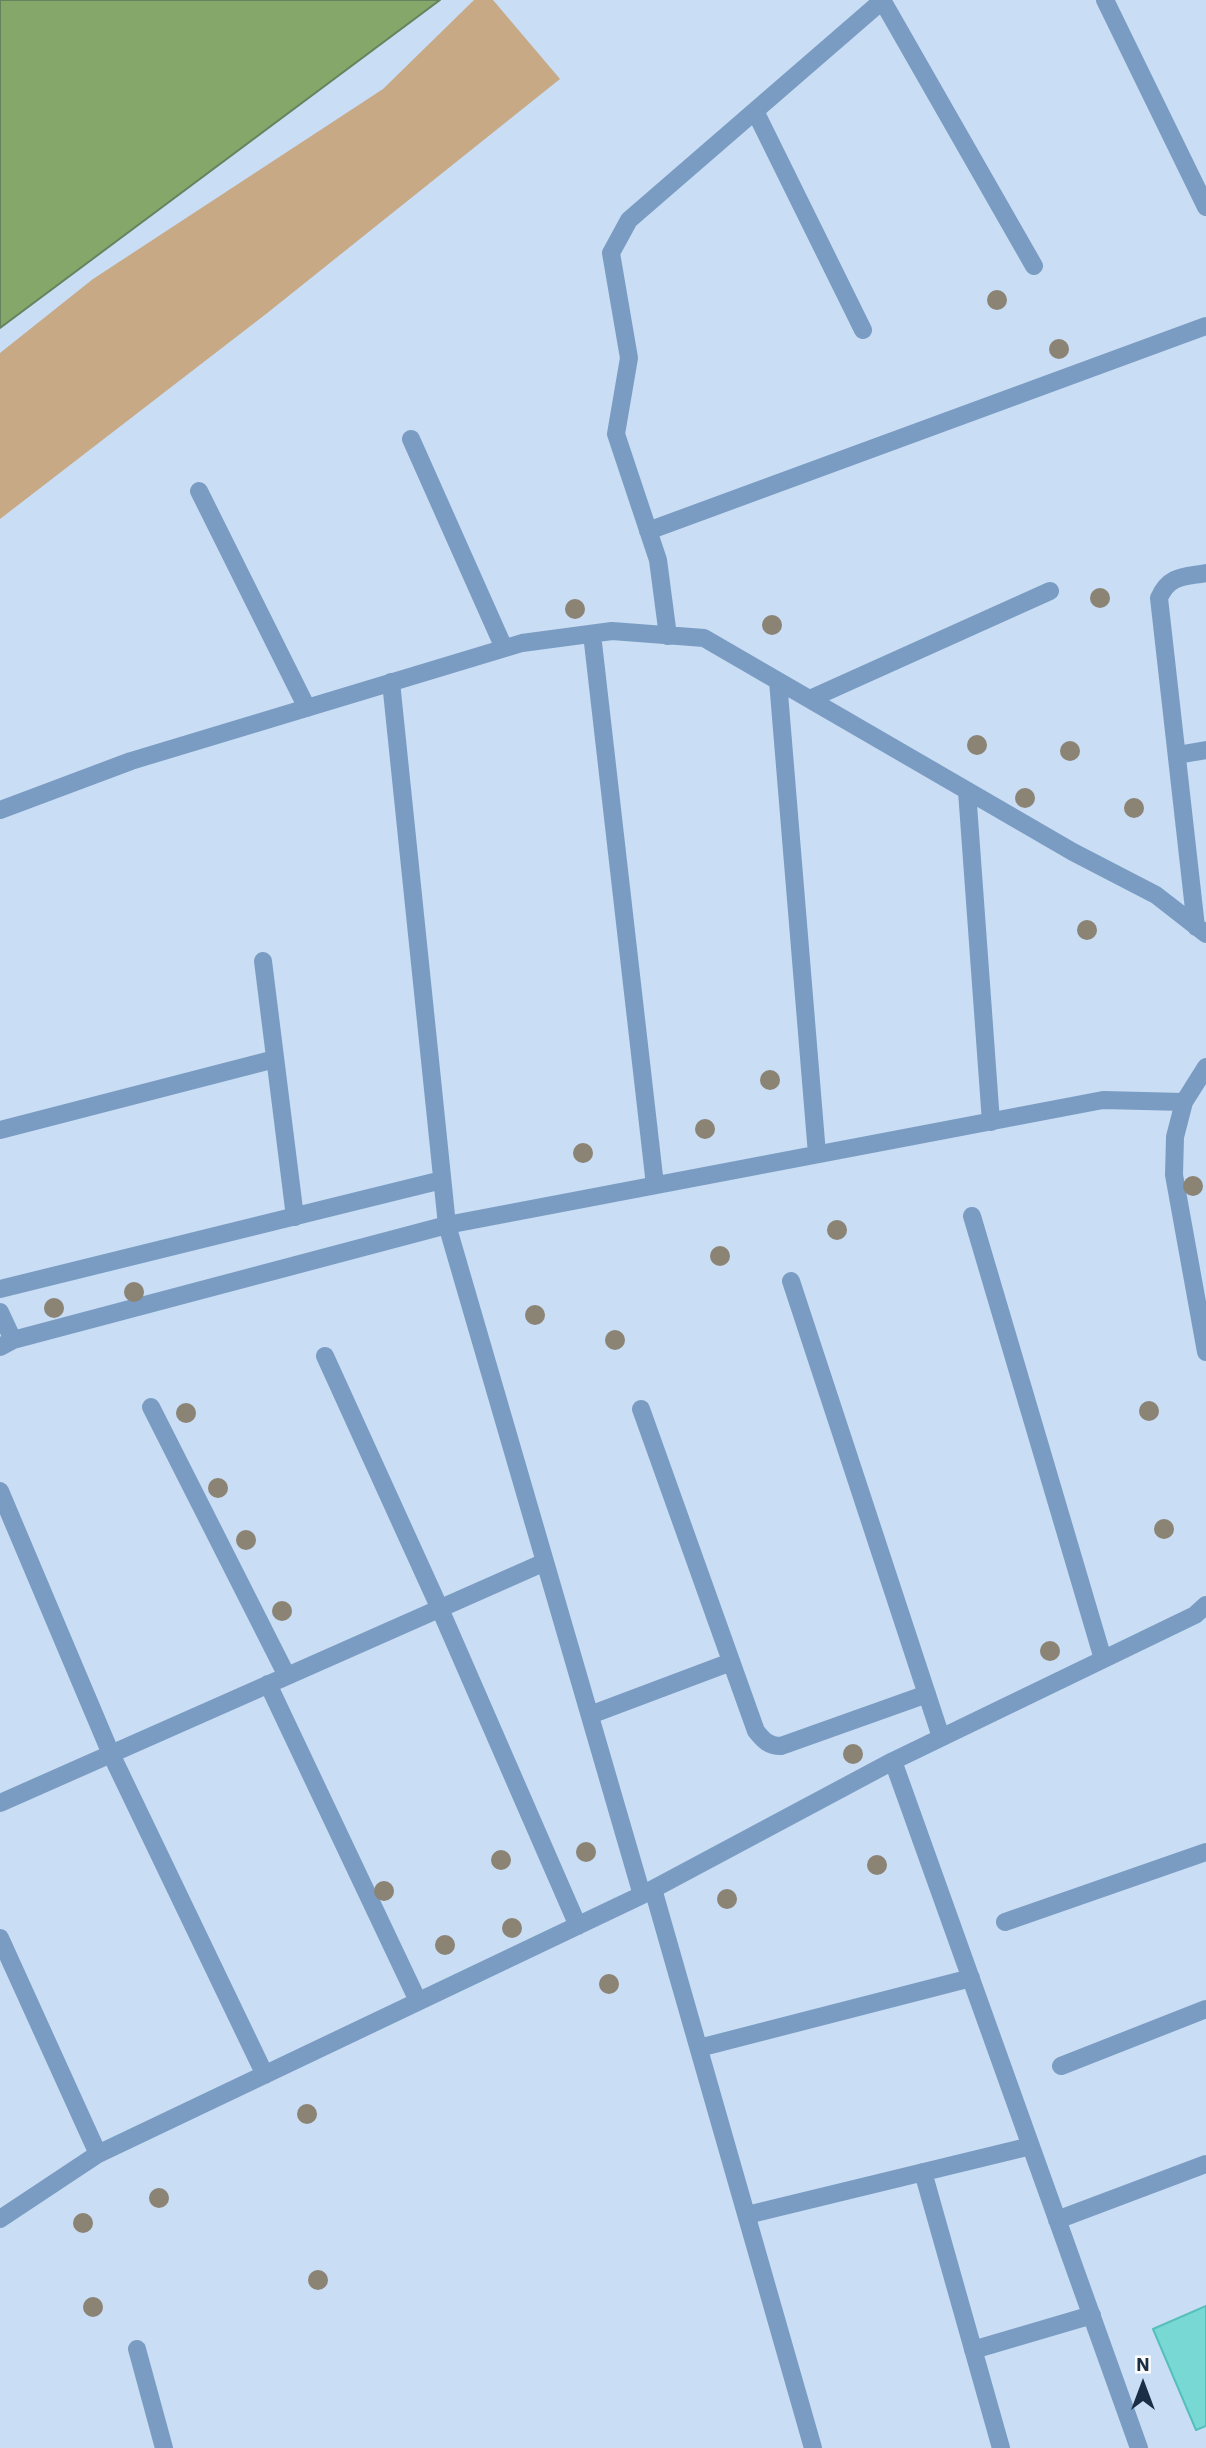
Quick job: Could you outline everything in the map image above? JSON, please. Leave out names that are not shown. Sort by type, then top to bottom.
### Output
[{"type":"street","points":[[668,636],[658,560],[616,434],[629,358],[611,253],[629,220],[883,0],[1034,266]]},
{"type":"street","points":[[1105,0],[1206,207]]},
{"type":"street","points":[[755,111],[863,331]]},
{"type":"street","points":[[649,531],[1206,326]]},
{"type":"street","points":[[411,439],[504,648]]},
{"type":"street","points":[[199,491],[307,708]]},
{"type":"street","points":[[1201,930],[1159,598],[1164,586],[1177,578],[1206,573]]},
{"type":"street","points":[[810,699],[1050,591]]},
{"type":"street","points":[[0,810],[131,761],[522,643],[612,631],[704,638],[1073,852],[1156,895],[1201,930]]},
{"type":"street","points":[[592,634],[655,1185]]},
{"type":"street","points":[[778,681],[817,1154]]},
{"type":"street","points":[[391,682],[447,1225],[590,1715],[699,2048],[813,2448]]},
{"type":"street","points":[[1177,755],[1206,750]]},
{"type":"street","points":[[967,791],[991,1122]]},
{"type":"street","points":[[262,961],[295,1217]]},
{"type":"street","points":[[0,1130],[275,1059]]},
{"type":"street","points":[[1206,1067],[1184,1102],[1175,1137],[1174,1175],[1206,1352]]},
{"type":"street","points":[[0,1312],[7,1344],[447,1225],[1103,1100],[1184,1102]]},
{"type":"street","points":[[0,1289],[442,1180]]},
{"type":"street","points":[[972,1216],[1103,1659]]},
{"type":"street","points":[[791,1281],[942,1737]]},
{"type":"street","points":[[325,1356],[440,1609],[578,1926]]},
{"type":"street","points":[[151,1407],[287,1676]]},
{"type":"street","points":[[641,1409],[756,1731],[763,1740],[773,1746],[781,1746],[927,1694]]},
{"type":"street","points":[[0,1491],[111,1754],[265,2075]]},
{"type":"street","points":[[0,1803],[545,1562]]},
{"type":"street","points":[[0,2219],[98,2154],[648,1892],[893,1761],[1195,1615],[1206,1605]]},
{"type":"street","points":[[590,1715],[731,1662]]},
{"type":"street","points":[[268,1684],[418,2001]]},
{"type":"street","points":[[893,1761],[1139,2448]]},
{"type":"street","points":[[1006,1922],[1206,1852]]},
{"type":"street","points":[[0,1938],[98,2154]]},
{"type":"street","points":[[699,2048],[971,1978]]},
{"type":"street","points":[[1061,2066],[1206,2010]]},
{"type":"street","points":[[747,2215],[1031,2146]]},
{"type":"street","points":[[1057,2220],[1206,2164]]},
{"type":"street","points":[[923,2172],[1001,2448]]},
{"type":"street","points":[[974,2350],[1092,2315]]},
{"type":"street","points":[[137,2349],[164,2448]]},
{"type":"shaded area","points":[[0,0],[440,0],[0,328]]},
{"type":"shaded area","points":[[474,0],[493,0],[560,79],[266,314],[0,519],[0,353],[93,279],[383,89]]},
{"type":"building","points":[[1206,2306],[1206,2426],[1196,2430],[1153,2329]]}]
